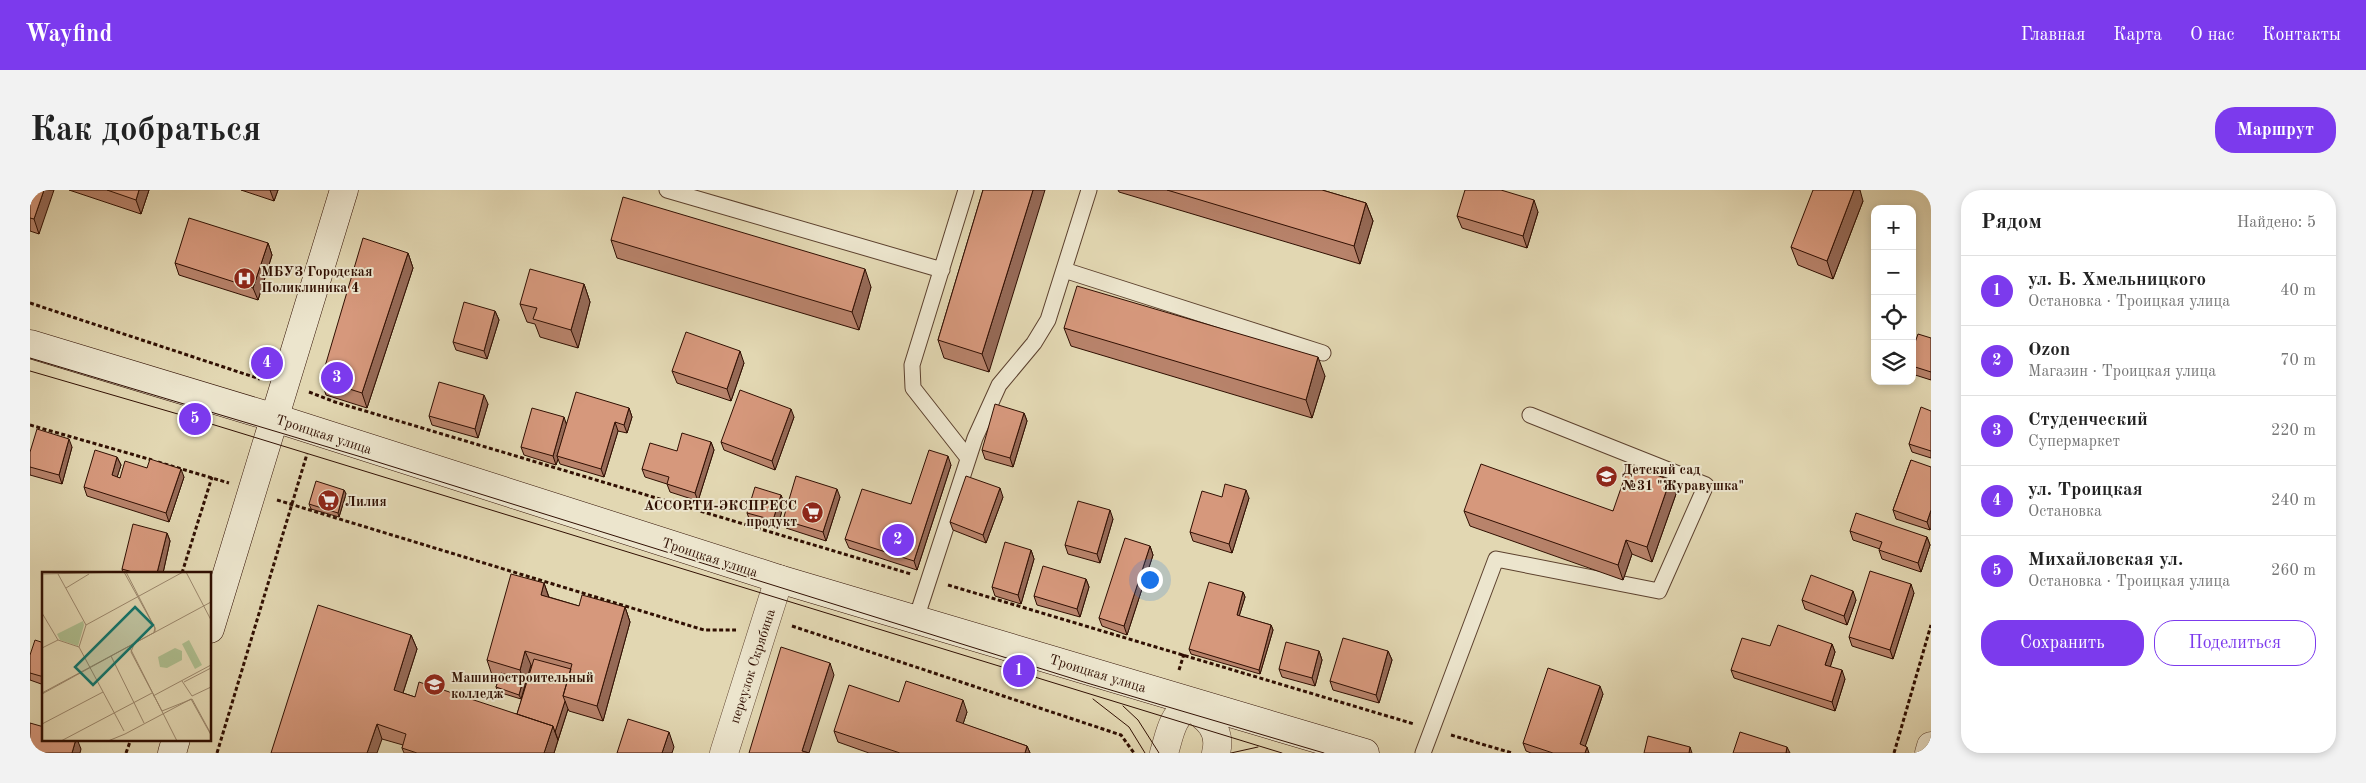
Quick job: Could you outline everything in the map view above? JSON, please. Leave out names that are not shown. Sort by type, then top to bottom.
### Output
[{"type":"street","points":[[211,626],[286,386],[344,190]]},
{"type":"street","name":"Троицкая улица","points":[[30,344],[275,418],[779,578],[916,619],[1181,708],[1229,713],[1365,753]]},
{"type":"street","name":"переулок Скрябина","points":[[724,753],[779,578]]},
{"type":"street","points":[[1164,753],[1181,708],[1208,719],[1218,734],[1216,753]]},
{"type":"street","points":[[172,753],[176,740]]},
{"type":"street","points":[[1929,753],[1931,746]]},
{"type":"lane","points":[[667,190],[942,270]]},
{"type":"lane","points":[[966,190],[912,365],[913,388],[968,458]]},
{"type":"lane","points":[[916,619],[975,438],[999,385],[1034,343],[1048,320],[1090,190]]},
{"type":"lane","points":[[1064,270],[1323,353]]},
{"type":"lane","points":[[1423,753],[1496,559],[1659,591],[1706,485],[1530,415]]},
{"type":"path","points":[[30,303],[286,386]]},
{"type":"path","points":[[217,753],[307,453],[310,429],[304,404],[306,391],[335,402],[1512,753]]},
{"type":"path","points":[[30,426],[212,477],[292,505],[704,630],[763,630],[791,626],[1121,735],[1134,753]]},
{"type":"path","points":[[182,572],[212,477]]},
{"type":"path","points":[[1894,753],[1931,624]]},
{"type":"path","points":[[126,753],[131,740]]},
{"type":"building","points":[[30,190],[44,190],[34,219],[30,218]]},
{"type":"building","points":[[107,190],[139,190],[136,200]]},
{"type":"building","points":[[983,190],[1033,190],[982,354],[938,340]]},
{"type":"building","points":[[1167,190],[1322,190],[1366,203],[1354,246]]},
{"type":"building","points":[[1465,190],[1501,190],[1534,200],[1523,236],[1457,216]]},
{"type":"building","points":[[1813,190],[1854,190],[1827,261],[1791,247]]},
{"type":"building","points":[[623,197],[865,269],[852,312],[611,240]]},
{"type":"building","points":[[189,218],[268,243],[253,288],[175,263]]},
{"type":"building","points":[[363,238],[408,253],[362,393],[321,380]]},
{"type":"building","points":[[530,269],[584,284],[571,330],[533,319],[537,308],[520,304]]},
{"type":"building","points":[[1077,286],[1318,357],[1306,400],[1064,328]]},
{"type":"building","points":[[464,302],[495,311],[484,351],[453,342]]},
{"type":"building","points":[[686,332],[740,351],[727,389],[672,371]]},
{"type":"building","points":[[1918,334],[1931,338],[1931,372],[1916,367],[1916,340]]},
{"type":"building","points":[[439,382],[484,395],[475,429],[429,416]]},
{"type":"building","points":[[740,390],[791,409],[772,461],[721,442]]},
{"type":"building","points":[[576,392],[629,408],[624,425],[615,422],[601,469],[557,456]]},
{"type":"building","points":[[995,404],[1024,413],[1010,458],[982,450]]},
{"type":"building","points":[[1921,407],[1931,411],[1931,451],[1909,444]]},
{"type":"building","points":[[532,408],[564,417],[553,456],[521,447]]},
{"type":"building","points":[[37,429],[69,439],[59,475],[30,467],[30,452]]},
{"type":"building","points":[[682,433],[711,442],[695,493],[667,484],[669,477],[642,469],[650,443],[677,451]]},
{"type":"building","points":[[95,450],[117,457],[112,475],[120,478],[125,461],[147,468],[150,459],[181,469],[166,513],[84,487]]},
{"type":"building","points":[[929,450],[948,456],[914,561],[845,539],[862,489],[911,504]]},
{"type":"building","points":[[1911,460],[1931,467],[1931,510],[1927,522],[1893,510]]},
{"type":"building","points":[[1481,464],[1613,511],[1629,465],[1670,480],[1647,547],[1626,540],[1618,565],[1464,511]]},
{"type":"building","name":"АССОРТИ-ЭКСПРЕСС продукт","points":[[796,476],[837,489],[823,532],[783,520]]},
{"type":"building","points":[[966,476],[1000,488],[983,535],[950,522]]},
{"type":"building","name":"Лилия","points":[[316,481],[344,490],[338,513],[309,504]]},
{"type":"building","points":[[1225,484],[1246,490],[1229,544],[1190,532],[1202,491],[1222,497]]},
{"type":"building","points":[[755,487],[781,495],[773,520],[747,513]]},
{"type":"building","points":[[1078,501],[1110,510],[1097,554],[1065,545]]},
{"type":"building","points":[[1856,513],[1927,537],[1918,563],[1879,550],[1882,542],[1850,531]]},
{"type":"building","points":[[133,524],[167,533],[157,572],[132,572],[122,569]]},
{"type":"building","points":[[1125,538],[1150,546],[1124,626],[1099,618]]},
{"type":"building","points":[[1005,542],[1031,550],[1018,595],[992,587]]},
{"type":"building","points":[[1043,566],[1086,579],[1077,609],[1034,596]]},
{"type":"building","points":[[1870,571],[1911,584],[1890,650],[1849,637]]},
{"type":"building","points":[[511,574],[544,583],[541,595],[579,606],[582,595],[625,607],[597,706],[563,696],[572,664],[525,651],[520,670],[487,660]]},
{"type":"building","points":[[1811,575],[1853,591],[1844,616],[1802,600]]},
{"type":"building","points":[[1209,582],[1243,592],[1237,615],[1271,625],[1259,670],[1189,649]]},
{"type":"building","name":"Машиностроительный колледж","points":[[318,605],[411,635],[394,690],[415,697],[419,682],[553,726],[544,753],[417,753],[402,748],[406,734],[377,724],[367,753],[271,753]]},
{"type":"building","points":[[1778,625],[1832,644],[1825,665],[1842,670],[1832,702],[1731,670],[1742,638],[1770,646]]},
{"type":"building","points":[[1343,638],[1388,651],[1376,695],[1330,681]]},
{"type":"building","points":[[35,640],[42,642],[42,676],[30,673],[30,655]]},
{"type":"building","points":[[1286,642],[1319,651],[1312,678],[1279,669]]},
{"type":"building","points":[[781,647],[830,663],[802,751],[809,753],[749,753]]},
{"type":"building","points":[[534,659],[571,669],[563,696],[565,701],[555,732],[553,726],[517,714]]},
{"type":"building","points":[[1548,668],[1600,686],[1580,744],[1587,747],[1585,753],[1553,753],[1523,743]]},
{"type":"building","points":[[501,673],[523,680],[519,695],[496,687]]},
{"type":"building","points":[[906,681],[963,700],[956,721],[1027,746],[1025,753],[900,753],[834,731],[849,685],[899,702]]},
{"type":"building","points":[[628,719],[669,732],[662,753],[617,753]]},
{"type":"building","points":[[30,723],[42,726],[42,740],[76,740],[72,753],[30,753]]},
{"type":"building","points":[[1740,732],[1787,747],[1786,753],[1733,753]]},
{"type":"building","points":[[1648,736],[1690,747],[1689,753],[1644,753]]},
{"type":"tram line","points":[[30,358],[368,459],[1087,683],[1324,753]]},
{"type":"tram line","points":[[30,371],[195,419],[1282,753]]},
{"type":"tram line","points":[[1093,699],[1129,727],[1145,753]]},
{"type":"tram line","points":[[1123,706],[1138,720],[1159,753]]},
{"type":"tram line","points":[[1231,753],[1258,747]]},
{"type":"place","name":"МБУЗ Городская Поликлиника 4","points":[[245,279]]},
{"type":"place","name":"ул. Троицкая","points":[[267,363]]},
{"type":"place","name":"Студенческий","points":[[337,378]]},
{"type":"place","name":"Михайловская ул.","points":[[195,419]]},
{"type":"place","name":"Детский сад №31 \"Журавушка\"","points":[[1606,477]]},
{"type":"place","name":"Лилия","points":[[329,501]]},
{"type":"place","name":"АССОРТИ-ЭКСПРЕСС продукт","points":[[813,513]]},
{"type":"place","name":"Ozon","points":[[898,540]]},
{"type":"place","name":"ул. Б. Хмельницкого","points":[[1019,671]]},
{"type":"place","name":"Машиностроительный колледж","points":[[435,685]]}]
